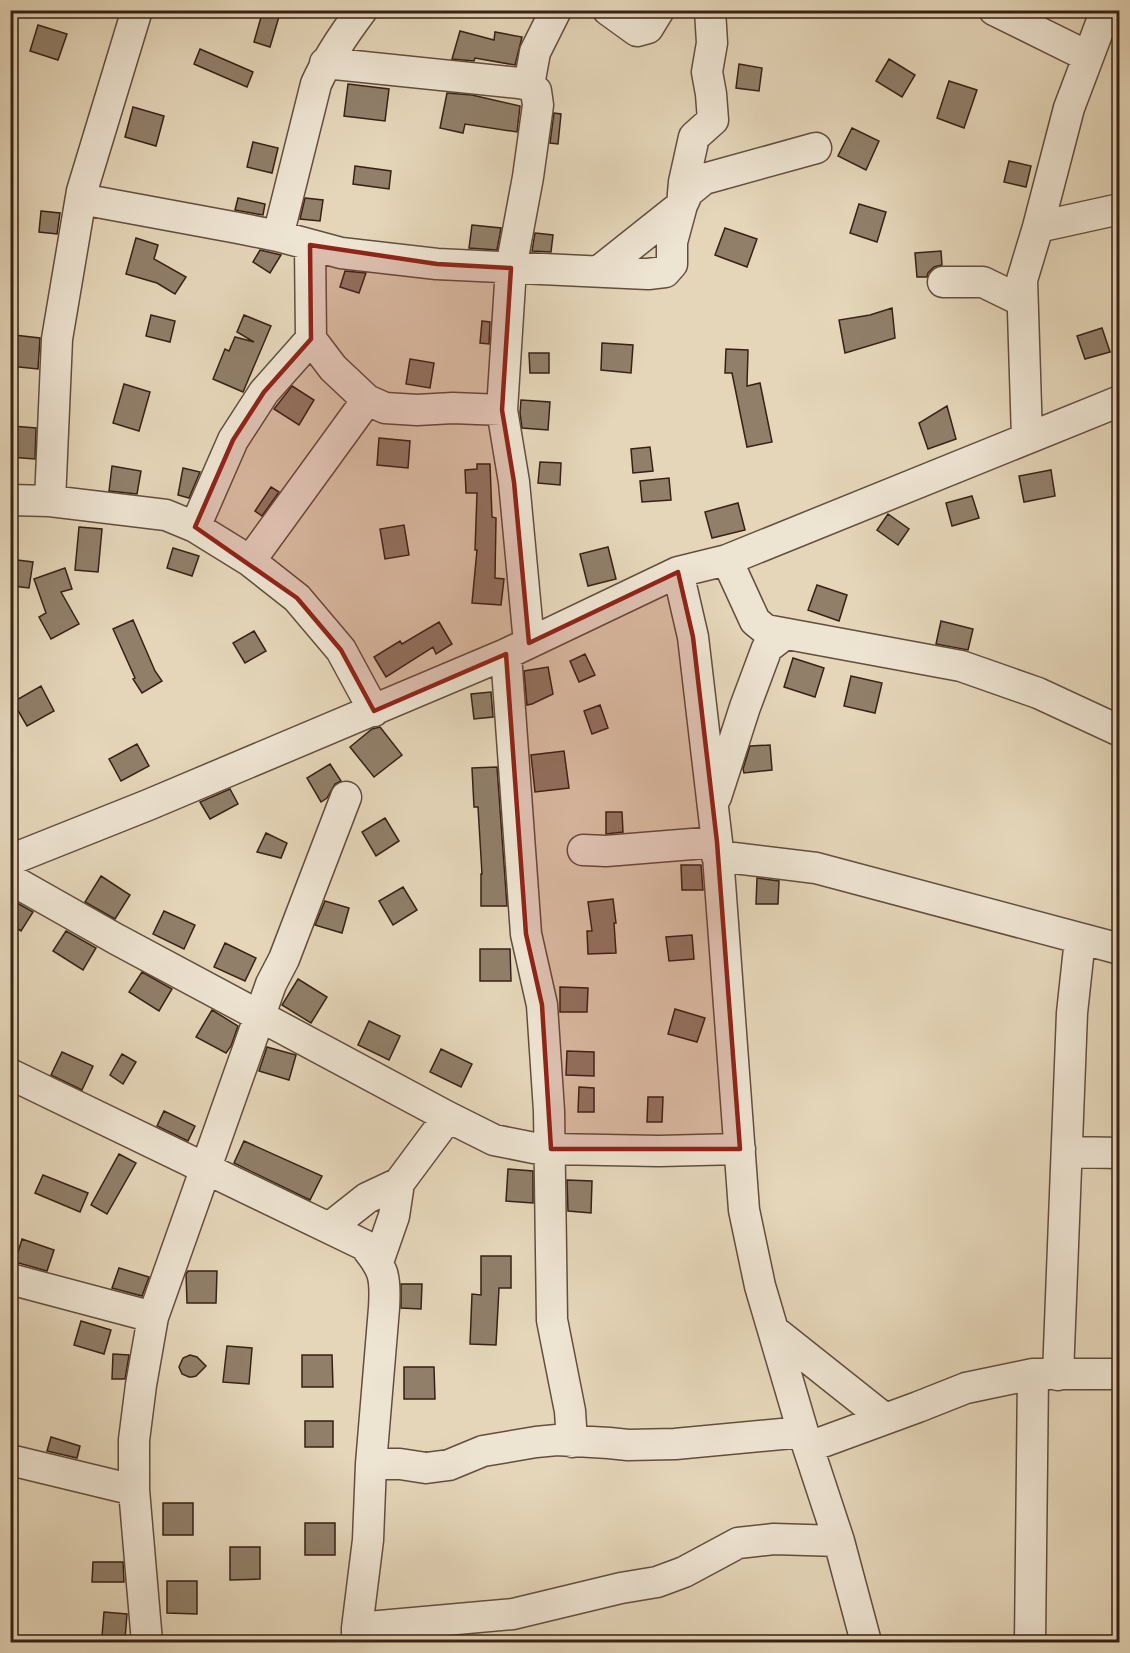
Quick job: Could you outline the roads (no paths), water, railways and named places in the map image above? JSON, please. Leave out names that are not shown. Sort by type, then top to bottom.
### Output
[{"type":"street","points":[[51,501],[57,339],[81,199],[137,10]]},
{"type":"street","points":[[328,60],[337,10]]},
{"type":"street","points":[[278,236],[316,84],[328,60],[362,10]]},
{"type":"street","points":[[529,85],[536,52],[556,10]]},
{"type":"street","points":[[608,10],[637,31],[648,28],[659,10]]},
{"type":"street","points":[[599,271],[682,205],[684,182],[694,137],[713,120],[707,72],[712,43],[710,10]]},
{"type":"street","points":[[994,10],[1087,56]]},
{"type":"street","points":[[1027,438],[1022,280],[1069,108],[1106,10]]},
{"type":"street","points":[[328,60],[519,83],[529,85],[536,91],[538,105],[528,177],[511,268],[502,410],[514,482],[525,934],[542,1005],[551,1149],[552,1320],[570,1411],[572,1442]]},
{"type":"street","points":[[81,199],[278,236],[341,253],[437,264],[648,274],[665,272],[672,264],[672,242],[682,205],[688,192],[704,178],[816,148]]},
{"type":"street","points":[[1038,226],[1119,209]]},
{"type":"street","points":[[310,246],[311,339],[333,368],[367,400],[385,408],[502,410]]},
{"type":"street","points":[[943,282],[983,282],[1022,302]]},
{"type":"street","points":[[195,527],[233,440],[264,392],[311,339]]},
{"type":"street","points":[[250,561],[367,400]]},
{"type":"street","points":[[10,860],[148,806],[518,649],[678,572],[727,560],[1119,401]]},
{"type":"street","points":[[10,500],[51,501],[166,515],[195,527],[250,561],[297,598],[341,650],[374,711]]},
{"type":"street","points":[[727,560],[755,621],[766,630],[961,666],[1038,693],[1119,732]]},
{"type":"street","points":[[678,572],[693,638],[717,849],[744,1210],[760,1287],[839,1541],[866,1642]]},
{"type":"street","points":[[712,807],[745,707],[768,648],[785,634]]},
{"type":"street","points":[[147,1642],[134,1490],[134,1440],[153,1317],[260,1016],[346,797]]},
{"type":"street","points":[[583,850],[717,849],[816,868],[1119,949]]},
{"type":"street","points":[[10,879],[116,939],[494,1140],[551,1149],[659,1151],[740,1149]]},
{"type":"street","points":[[1030,1642],[1046,1374],[1067,1152],[1072,1013],[1080,939]]},
{"type":"street","points":[[10,1074],[364,1245],[378,1262],[385,1284],[371,1464],[368,1540],[357,1635],[513,1614],[621,1588],[657,1582],[684,1572],[738,1544],[774,1539],[839,1541]]},
{"type":"street","points":[[378,1262],[394,1216],[399,1183],[448,1117]]},
{"type":"street","points":[[1067,1152],[1119,1153]]},
{"type":"street","points":[[329,1228],[367,1198],[399,1183]]},
{"type":"street","points":[[10,1279],[153,1317]]},
{"type":"street","points":[[773,1330],[885,1419]]},
{"type":"street","points":[[371,1464],[400,1464],[426,1468],[449,1464],[483,1451],[557,1440],[628,1445],[806,1439],[885,1419],[966,1388],[1046,1374],[1119,1374]]},
{"type":"street","points":[[10,1460],[134,1490]]}]
